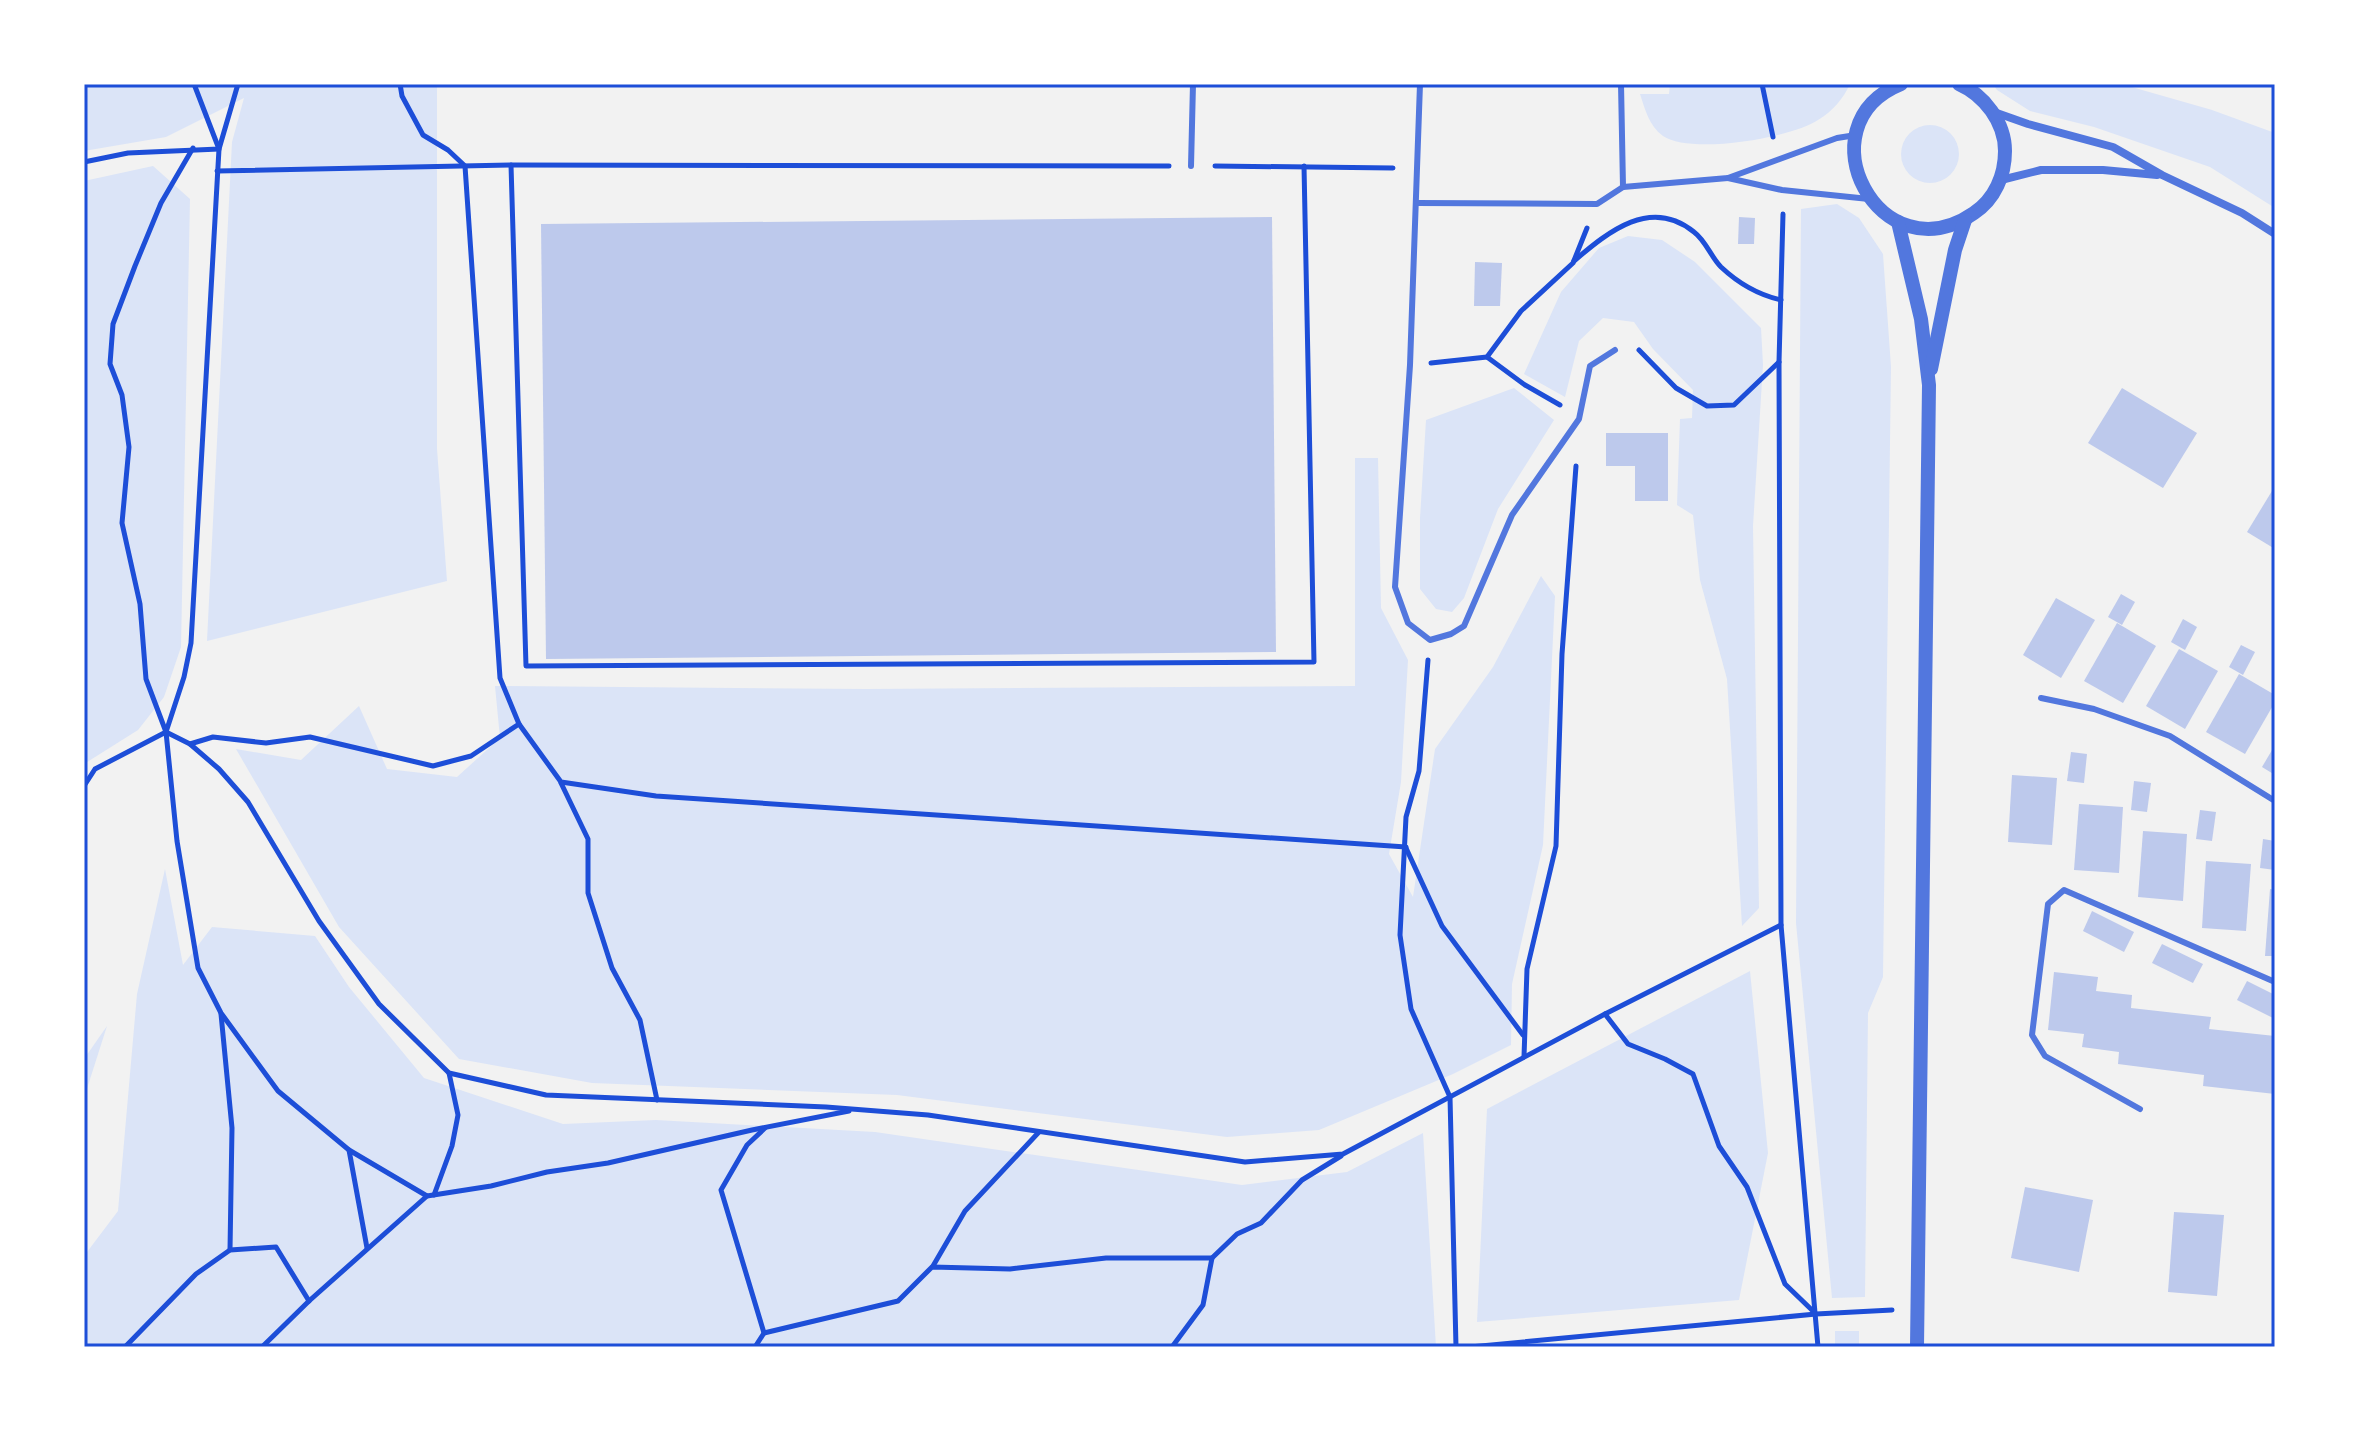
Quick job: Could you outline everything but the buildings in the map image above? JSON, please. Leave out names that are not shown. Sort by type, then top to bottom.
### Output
[{"type":"street","points":[[1893,86],[1874,102],[1863,117],[1856,135],[1853,157],[1858,179],[1869,199],[1882,213],[1898,222],[1932,229],[1965,220],[1980,210],[2000,181],[2005,146],[1993,112],[1961,84]]},
{"type":"street","points":[[1993,112],[2113,147],[2162,175],[2242,213],[2275,234]]},
{"type":"street","points":[[2000,181],[2041,170],[2103,170],[2162,175]]},
{"type":"street","points":[[1929,385],[1952,265],[1965,220]]},
{"type":"street","points":[[1898,222],[1921,319],[1929,385],[1917,1347]]},
{"type":"lane","points":[[1191,166],[1193,84]]},
{"type":"lane","points":[[1420,84],[1410,365],[1395,587],[1408,623],[1430,640],[1451,634],[1464,626],[1512,515],[1579,419],[1590,366],[1615,350]]},
{"type":"lane","points":[[1621,84],[1623,187]]},
{"type":"lane","points":[[1417,203],[1597,204],[1623,187],[1728,178],[1837,138],[1856,135]]},
{"type":"lane","points":[[1728,178],[1782,190],[1836,193],[1869,199]]},
{"type":"lane","points":[[2041,698],[2094,709],[2170,736],[2275,801]]},
{"type":"lane","points":[[2140,1109],[2045,1056],[2032,1035],[2048,904],[2064,890],[2275,982]]},
{"type":"path","points":[[194,84],[194,91],[219,149]]},
{"type":"path","points":[[84,786],[95,769],[166,732],[184,677],[191,643],[219,149],[238,84]]},
{"type":"path","points":[[400,84],[402,96],[423,135],[448,150],[465,166],[500,678],[519,724],[561,782],[588,839],[588,893],[612,968],[640,1020],[657,1100]]},
{"type":"path","points":[[1762,84],[1779,160]]},
{"type":"path","points":[[193,148],[161,203],[135,266],[113,324],[110,364],[122,395],[129,447],[122,523],[140,604],[146,679],[166,732],[177,841],[198,968],[221,1013],[278,1091],[349,1150],[430,1195],[608,1163],[854,1110]]},
{"type":"path","points":[[84,162],[128,153],[219,149]]},
{"type":"path","points":[[217,171],[511,165],[1304,166],[1418,169]]},
{"type":"path","points":[[511,165],[526,666],[1314,662],[1304,166]]},
{"type":"path","points":[[1782,190],[1779,362],[1781,925],[1818,1347]]},
{"type":"path","points":[[1573,263],[1597,204]]},
{"type":"path","points":[[1487,357],[1521,311],[1573,263],[1601,238],[1644,216],[1671,218],[1696,233],[1721,266],[1760,295],[1781,300]]},
{"type":"path","points":[[1615,350],[1638,349],[1676,388],[1707,406],[1734,405],[1779,362]]},
{"type":"path","points":[[1410,365],[1487,357],[1579,419],[1562,654],[1556,846],[1527,969],[1524,1057]]},
{"type":"path","points":[[1430,640],[1419,771],[1406,817],[1400,935],[1411,1009],[1450,1097],[1456,1347]]},
{"type":"path","points":[[190,744],[213,737],[266,743],[310,737],[433,766],[471,756],[519,724]]},
{"type":"path","points":[[166,732],[190,744],[219,769],[248,802],[319,921],[379,1004],[449,1073],[546,1095],[928,1115],[1245,1162],[1343,1154]]},
{"type":"path","points":[[561,782],[656,796],[1406,847]]},
{"type":"path","points":[[1406,847],[1442,926],[1523,1035]]},
{"type":"path","points":[[1172,1347],[1203,1305],[1212,1258],[1237,1234],[1261,1223],[1302,1180],[1343,1154],[1524,1057],[1781,925]]},
{"type":"path","points":[[221,1013],[232,1128],[230,1250]]},
{"type":"path","points":[[1605,1014],[1628,1044],[1693,1074],[1719,1146],[1747,1187],[1785,1284],[1816,1314]]},
{"type":"path","points":[[262,1347],[309,1301],[430,1195],[452,1146],[458,1115],[449,1073]]},
{"type":"path","points":[[764,1333],[721,1190],[747,1145],[766,1128]]},
{"type":"path","points":[[755,1347],[764,1333],[898,1301],[932,1267],[965,1211],[1039,1132]]},
{"type":"path","points":[[349,1150],[367,1249]]},
{"type":"path","points":[[125,1347],[196,1274],[230,1250],[276,1247],[309,1301]]},
{"type":"path","points":[[932,1267],[1010,1269],[1106,1258],[1212,1258]]},
{"type":"path","points":[[1470,1347],[1816,1314],[1916,1309]]},
{"type":"shaded area","points":[[84,84],[437,84],[437,449],[447,581],[207,641],[232,142],[244,98],[166,137],[84,151]]},
{"type":"shaded area","points":[[1670,84],[1850,84],[1833,109],[1805,127],[1741,142],[1695,144],[1677,142],[1663,136],[1648,117],[1640,94],[1669,94]]},
{"type":"shaded area","points":[[1993,84],[2121,84],[2212,110],[2275,133],[2275,208],[2210,167],[2094,127],[2030,111],[1997,90]]},
{"type":"shaded area","points":[[1930,125],[1951,133],[1959,154],[1951,175],[1930,183],[1909,175],[1901,154],[1909,133]]},
{"type":"shaded area","points":[[153,166],[190,199],[181,647],[164,697],[138,730],[84,764],[84,181]]},
{"type":"shaded area","points":[[1837,204],[1859,218],[1883,254],[1891,367],[1883,977],[1868,1013],[1865,1297],[1832,1298],[1796,923],[1801,209]]},
{"type":"shaded area","points":[[1628,236],[1662,240],[1695,262],[1761,328],[1763,365],[1753,526],[1759,908],[1742,926],[1727,679],[1700,580],[1693,515],[1677,505],[1680,419],[1692,418],[1693,390],[1653,349],[1634,322],[1603,318],[1579,341],[1565,397],[1524,374],[1561,292],[1599,248]]},
{"type":"shaded area","points":[[1514,388],[1554,420],[1498,509],[1464,598],[1452,612],[1436,609],[1420,589],[1420,518],[1426,420]]},
{"type":"shaded area","points":[[1355,458],[1378,458],[1381,608],[1408,660],[1401,782],[1389,854],[1413,897],[1435,749],[1493,667],[1541,576],[1555,596],[1543,845],[1512,984],[1511,1045],[1453,1074],[1319,1130],[1227,1137],[897,1095],[592,1083],[459,1059],[339,927],[236,749],[301,760],[359,706],[387,769],[457,777],[500,738],[495,686],[866,689],[1355,686]]},
{"type":"shaded area","points":[[165,869],[183,965],[212,927],[315,936],[349,987],[424,1078],[563,1124],[656,1120],[875,1132],[1242,1185],[1347,1172],[1423,1133],[1436,1347],[84,1347],[84,1256],[118,1211],[137,994]]},
{"type":"shaded area","points":[[1750,971],[1768,1153],[1739,1300],[1477,1322],[1487,1109]]},
{"type":"shaded area","points":[[107,1026],[84,1098],[84,1059]]},
{"type":"shaded area","points":[[1835,1331],[1859,1331],[1859,1347],[1835,1347]]}]
